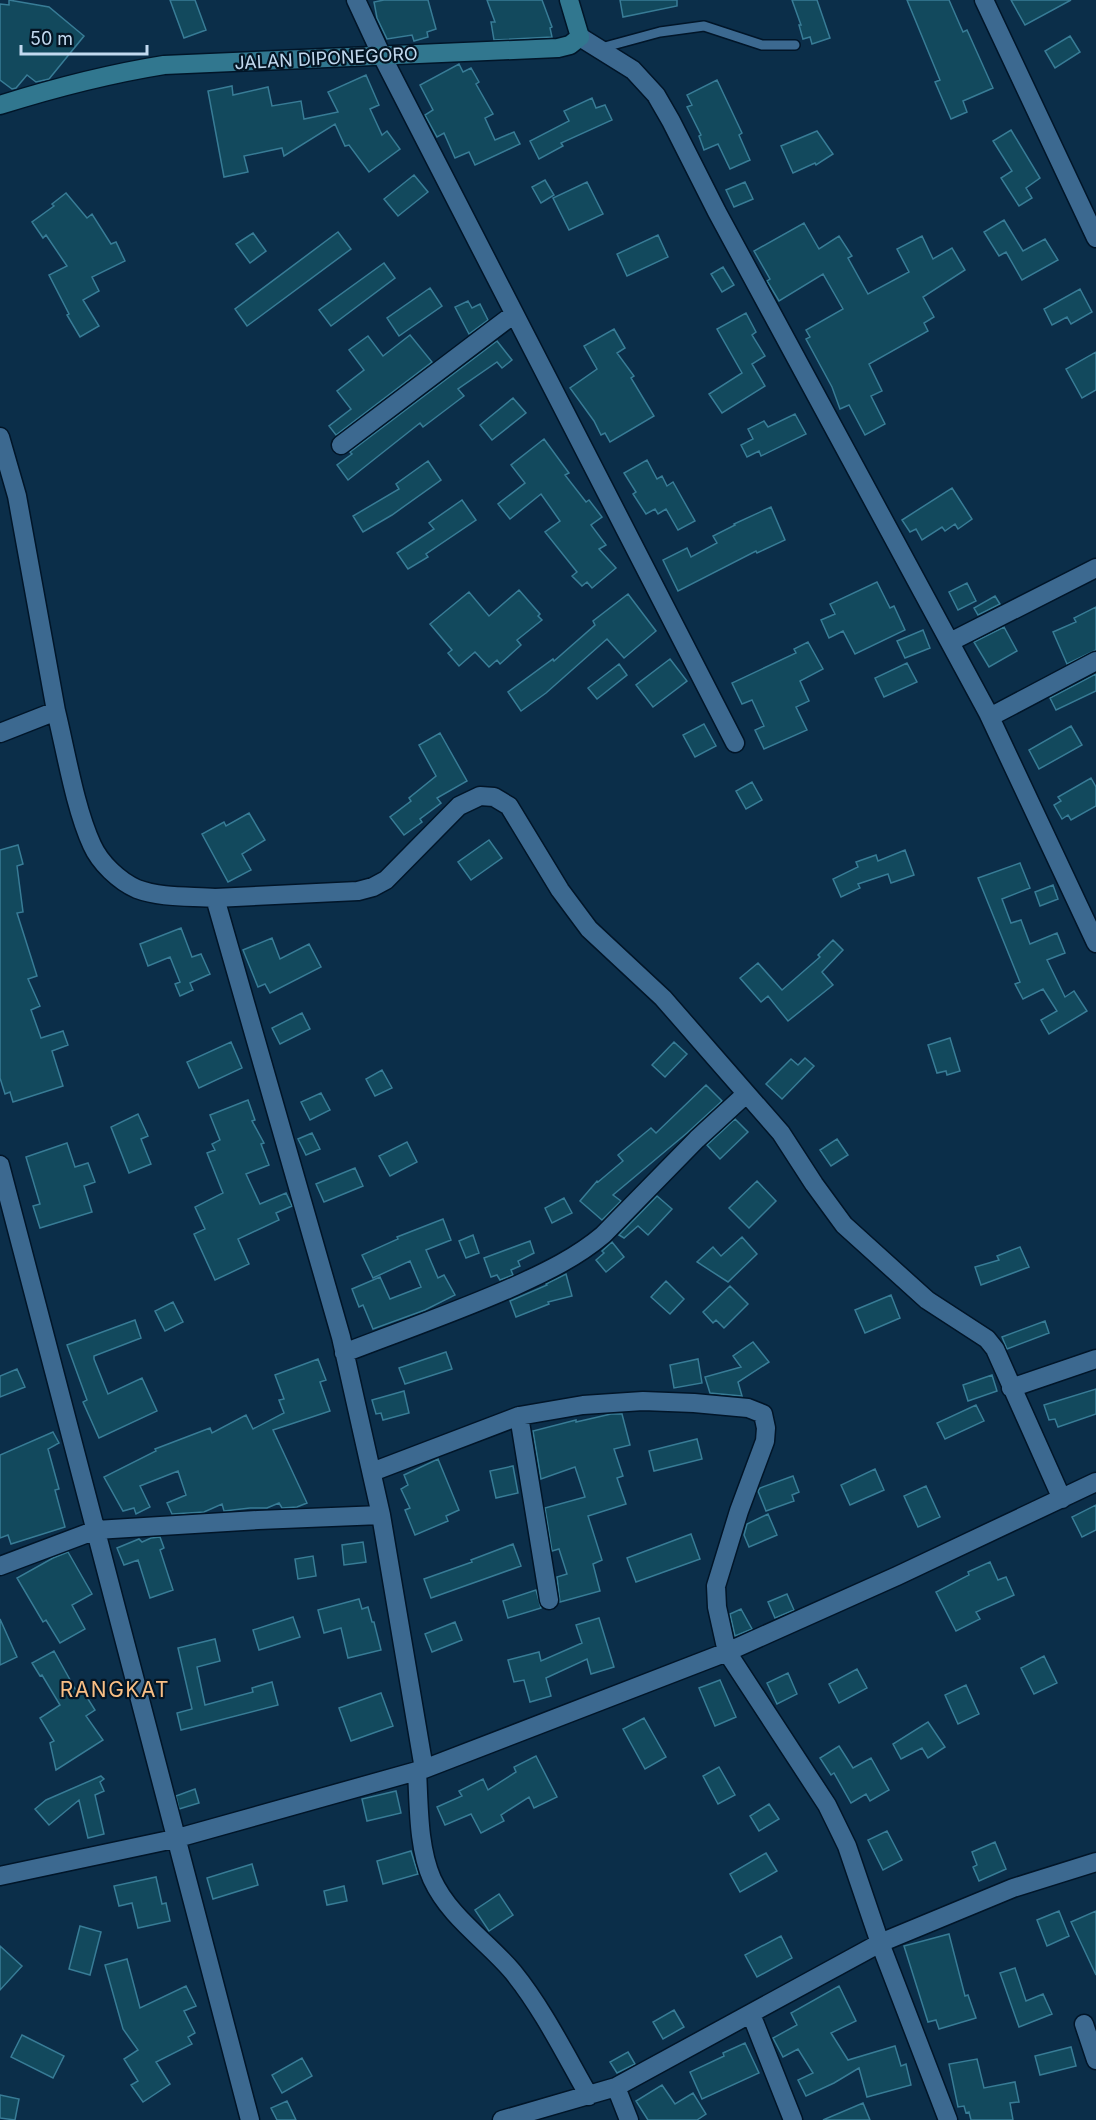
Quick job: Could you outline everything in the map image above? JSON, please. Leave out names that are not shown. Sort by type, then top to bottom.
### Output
[{"type":"street","points":[[356,0],[382,56],[735,742]]},
{"type":"street","points":[[569,0],[580,37],[633,70],[656,95],[990,717],[1096,943]]},
{"type":"street","points":[[984,0],[1096,238]]},
{"type":"street","name":"JALAN DIPONEGORO","points":[[0,105],[58,87],[124,72],[164,66],[558,48],[570,45],[580,37]]},
{"type":"street","points":[[341,445],[514,314]]},
{"type":"street","points":[[0,437],[17,496],[56,711],[92,846],[106,866],[122,881],[139,889],[172,895],[215,898],[358,891],[374,887],[387,880],[459,806],[480,796],[494,797],[509,806],[560,890],[589,929],[663,998],[781,1133],[844,1225],[927,1300],[987,1339],[1001,1359],[1011,1388],[1062,1499]]},
{"type":"street","points":[[950,642],[1096,568]]},
{"type":"street","points":[[990,717],[1096,661]]},
{"type":"street","points":[[0,733],[56,711]]},
{"type":"street","points":[[215,898],[338,1326],[372,1472],[381,1515],[420,1770],[423,1848],[432,1878],[446,1904],[512,1971],[550,2027],[589,2096]]},
{"type":"street","points":[[344,1353],[478,1303],[543,1273],[588,1248],[697,1139],[746,1094]]},
{"type":"street","points":[[0,1165],[174,1839],[250,2120]]},
{"type":"street","points":[[1011,1388],[1096,1359]]},
{"type":"street","points":[[372,1472],[519,1416],[583,1405],[643,1401],[748,1408],[763,1414],[766,1428],[765,1441],[739,1511],[716,1586],[717,1607],[727,1652],[827,1805],[847,1846],[880,1943],[948,2120]]},
{"type":"street","points":[[519,1416],[549,1600]]},
{"type":"street","points":[[0,1876],[174,1839],[420,1770],[727,1652],[897,1576],[1096,1482]]},
{"type":"street","points":[[0,1566],[96,1530],[381,1515]]},
{"type":"street","points":[[502,2120],[616,2087],[880,1943],[1013,1888],[1096,1862]]},
{"type":"street","points":[[751,2014],[793,2120]]},
{"type":"street","points":[[1084,2024],[1096,2061]]},
{"type":"street","points":[[616,2087],[629,2120]]},
{"type":"lane","points":[[598,48],[660,32],[704,27],[762,45],[795,45]]},
{"type":"building","points":[[9,0],[49,7],[84,36],[49,79],[36,82],[27,75],[16,88],[12,89],[0,80],[0,4],[9,5]]},
{"type":"building","points":[[170,0],[195,0],[206,30],[184,38]]},
{"type":"building","points":[[428,0],[436,29],[427,32],[428,37],[414,41],[412,35],[387,39],[377,18],[374,2]]},
{"type":"building","points":[[487,0],[542,0],[552,27],[550,28],[552,37],[494,40],[491,22],[495,22]]},
{"type":"building","points":[[620,0],[677,0],[677,6],[623,17]]},
{"type":"building","points":[[792,0],[817,0],[830,38],[812,44],[810,37],[803,39],[799,25],[801,25]]},
{"type":"building","points":[[907,0],[949,0],[963,32],[967,30],[993,88],[963,101],[967,112],[951,119],[935,82],[940,80]]},
{"type":"building","points":[[1011,0],[1071,0],[1025,25]]},
{"type":"building","points":[[1070,36],[1080,52],[1055,68],[1045,51]]},
{"type":"building","points":[[459,64],[463,72],[471,68],[479,82],[476,84],[493,114],[485,118],[495,140],[514,132],[520,144],[475,165],[469,152],[455,158],[444,133],[437,137],[425,115],[433,110],[420,85]]},
{"type":"building","points":[[366,75],[379,105],[370,109],[382,135],[387,131],[400,149],[369,172],[349,145],[345,146],[335,124],[284,156],[282,148],[244,156],[248,172],[224,177],[208,91],[232,86],[233,95],[268,87],[272,106],[301,101],[304,119],[338,112],[328,92]]},
{"type":"building","points":[[717,80],[742,133],[739,135],[750,160],[730,169],[718,144],[704,150],[699,136],[701,135],[687,107],[692,105],[687,95]]},
{"type":"building","points":[[592,98],[596,108],[605,105],[612,120],[561,143],[563,146],[539,159],[530,141],[569,121],[564,111]]},
{"type":"building","points":[[1011,130],[1040,178],[1026,188],[1032,198],[1019,206],[1001,178],[1012,171],[993,141]]},
{"type":"building","points":[[817,131],[833,154],[816,165],[815,163],[793,173],[781,146]]},
{"type":"building","points":[[414,175],[428,192],[398,216],[384,199]]},
{"type":"building","points":[[545,180],[554,195],[541,203],[532,187]]},
{"type":"building","points":[[587,182],[603,214],[569,230],[553,198]]},
{"type":"building","points":[[745,182],[753,199],[734,207],[726,190]]},
{"type":"building","points":[[66,193],[87,218],[92,214],[111,244],[116,242],[125,261],[92,277],[99,291],[83,300],[99,326],[80,337],[49,275],[67,266],[46,235],[43,238],[32,222],[54,206],[52,204]]},
{"type":"building","points":[[1004,220],[1023,251],[1045,239],[1058,260],[1022,280],[1006,252],[999,256],[984,232]]},
{"type":"building","points":[[804,223],[819,249],[839,236],[852,256],[848,258],[868,294],[909,272],[897,249],[922,236],[933,259],[952,248],[965,270],[923,297],[934,317],[924,323],[928,331],[869,364],[882,391],[871,396],[885,424],[865,435],[849,405],[840,409],[832,387],[806,339],[810,337],[806,330],[843,309],[823,274],[779,301],[754,251]]},
{"type":"building","points":[[338,232],[351,249],[247,326],[235,309]]},
{"type":"building","points":[[253,233],[266,251],[250,263],[236,244]]},
{"type":"building","points":[[658,235],[668,257],[627,276],[617,254]]},
{"type":"building","points":[[384,263],[395,278],[331,326],[319,310]]},
{"type":"building","points":[[723,267],[734,285],[722,292],[711,274]]},
{"type":"building","points":[[430,288],[442,306],[399,336],[387,318]]},
{"type":"building","points":[[1080,289],[1092,312],[1071,324],[1067,317],[1052,325],[1044,309]]},
{"type":"building","points":[[468,301],[472,308],[480,304],[488,320],[469,334],[455,307]]},
{"type":"building","points":[[746,313],[756,332],[752,335],[765,356],[752,364],[765,386],[722,413],[709,394],[742,373],[717,329]]},
{"type":"building","points":[[614,329],[625,348],[617,353],[634,376],[631,378],[654,416],[610,442],[605,433],[601,435],[594,421],[570,388],[597,369],[584,346]]},
{"type":"building","points":[[410,335],[432,362],[336,435],[329,426],[351,409],[337,391],[364,370],[349,350],[368,336],[383,356]]},
{"type":"building","points":[[497,341],[512,360],[502,368],[497,362],[458,389],[464,396],[423,427],[420,423],[348,480],[337,465],[352,454],[350,452]]},
{"type":"building","points":[[1096,352],[1096,390],[1082,398],[1066,369]]},
{"type":"building","points":[[513,398],[526,413],[492,440],[480,425]]},
{"type":"building","points":[[795,414],[806,434],[761,456],[759,451],[747,457],[741,445],[753,439],[748,429],[764,421],[768,427]]},
{"type":"building","points":[[544,439],[569,473],[565,475],[586,502],[589,500],[602,517],[591,525],[606,545],[599,549],[616,568],[592,588],[587,582],[582,586],[572,576],[577,572],[545,532],[560,521],[541,494],[510,519],[498,504],[525,483],[511,465]]},
{"type":"building","points":[[647,460],[657,479],[662,476],[667,486],[673,482],[695,521],[678,530],[666,509],[658,514],[655,509],[646,514],[633,494],[636,492],[624,473]]},
{"type":"building","points":[[428,461],[441,480],[392,515],[363,532],[353,516],[399,489],[396,484]]},
{"type":"building","points":[[952,488],[972,519],[958,529],[955,524],[945,531],[942,527],[922,540],[916,529],[910,532],[902,520]]},
{"type":"building","points":[[462,500],[476,520],[426,554],[428,557],[408,569],[397,553],[434,529],[429,523]]},
{"type":"building","points":[[771,507],[785,540],[757,553],[756,551],[678,591],[663,560],[687,548],[691,557],[717,543],[713,536]]},
{"type":"building","points":[[877,582],[890,608],[894,606],[905,630],[855,654],[843,631],[829,638],[821,620],[835,614],[830,604]]},
{"type":"building","points":[[967,583],[976,601],[958,610],[949,592]]},
{"type":"building","points":[[519,590],[540,614],[538,616],[542,620],[517,640],[521,645],[500,664],[497,660],[489,667],[475,652],[459,666],[448,653],[452,650],[430,624],[469,592],[489,616]]},
{"type":"building","points":[[628,594],[656,631],[624,658],[607,639],[546,693],[521,711],[508,692],[553,659],[554,661],[595,625],[593,621]]},
{"type":"building","points":[[995,596],[1000,604],[978,615],[974,608]]},
{"type":"building","points":[[1096,607],[1096,650],[1067,664],[1053,632],[1076,622],[1074,618]]},
{"type":"building","points":[[1004,627],[1017,651],[989,667],[974,642]]},
{"type":"building","points":[[923,630],[930,648],[905,658],[897,641]]},
{"type":"building","points":[[808,642],[823,669],[800,681],[809,701],[796,707],[807,730],[764,749],[755,730],[764,726],[752,700],[742,704],[732,683],[796,653],[794,649]]},
{"type":"building","points":[[670,659],[687,681],[653,707],[636,685]]},
{"type":"building","points":[[907,663],[917,682],[884,697],[875,678]]},
{"type":"building","points":[[619,664],[627,675],[597,699],[588,688]]},
{"type":"building","points":[[1096,674],[1096,691],[1056,710],[1050,698]]},
{"type":"building","points":[[704,724],[716,746],[695,757],[683,735]]},
{"type":"building","points":[[1071,726],[1082,745],[1039,769],[1029,750]]},
{"type":"building","points":[[440,733],[467,781],[437,798],[441,803],[420,819],[422,822],[404,835],[390,817],[411,801],[409,798],[436,776],[419,745]]},
{"type":"building","points":[[1091,778],[1096,787],[1096,806],[1071,820],[1068,815],[1062,819],[1054,805],[1061,801],[1058,797]]},
{"type":"building","points":[[752,782],[762,800],[746,809],[736,791]]},
{"type":"building","points":[[249,813],[265,840],[242,854],[251,870],[228,882],[202,834],[224,822],[226,826]]},
{"type":"building","points":[[489,840],[502,858],[471,880],[458,862]]},
{"type":"building","points":[[18,845],[23,864],[17,866],[23,912],[17,913],[37,976],[28,979],[40,1006],[31,1010],[41,1038],[63,1031],[68,1045],[52,1051],[63,1086],[13,1102],[10,1092],[5,1094],[0,1078],[0,850]]},
{"type":"building","points":[[905,850],[914,875],[891,883],[888,874],[858,884],[860,888],[841,897],[833,879],[858,867],[856,862],[876,855],[878,861]]},
{"type":"building","points":[[1020,863],[1030,888],[1002,899],[1011,923],[1021,920],[1030,944],[1057,933],[1065,953],[1047,960],[1065,997],[1074,991],[1087,1011],[1049,1034],[1041,1020],[1057,1011],[1043,989],[1023,999],[1015,984],[1020,982],[978,878]]},
{"type":"building","points":[[1053,885],[1058,899],[1040,906],[1035,892]]},
{"type":"building","points":[[181,928],[192,957],[201,954],[210,974],[190,983],[193,990],[180,996],[175,984],[180,982],[170,957],[148,966],[140,944]]},
{"type":"building","points":[[272,938],[280,959],[309,944],[321,967],[270,993],[265,984],[258,987],[243,950]]},
{"type":"building","points":[[833,940],[843,950],[822,972],[833,985],[788,1021],[768,996],[761,1002],[740,978],[758,963],[782,990],[820,957],[818,955]]},
{"type":"building","points":[[302,1013],[310,1029],[280,1044],[272,1028]]},
{"type":"building","points":[[950,1038],[960,1071],[947,1075],[946,1071],[937,1073],[928,1045]]},
{"type":"building","points":[[231,1042],[242,1068],[199,1088],[187,1062]]},
{"type":"building","points":[[674,1042],[687,1054],[665,1077],[652,1065]]},
{"type":"building","points":[[805,1058],[814,1066],[782,1099],[766,1084],[791,1059],[798,1065]]},
{"type":"building","points":[[382,1070],[392,1088],[375,1096],[366,1079]]},
{"type":"building","points":[[706,1085],[722,1101],[613,1195],[621,1201],[602,1220],[580,1201],[597,1181],[623,1161],[618,1155],[651,1128],[656,1133]]},
{"type":"building","points":[[321,1093],[330,1110],[310,1120],[301,1102]]},
{"type":"building","points":[[248,1100],[255,1120],[252,1121],[264,1143],[261,1144],[269,1165],[246,1174],[260,1204],[286,1193],[292,1206],[276,1213],[279,1220],[238,1239],[249,1264],[215,1280],[194,1234],[205,1229],[195,1207],[223,1193],[207,1153],[215,1150],[212,1144],[220,1140],[210,1115]]},
{"type":"building","points":[[138,1114],[148,1136],[141,1139],[151,1164],[129,1173],[111,1127]]},
{"type":"building","points":[[735,1119],[748,1132],[720,1159],[707,1145]]},
{"type":"building","points":[[312,1133],[320,1149],[306,1155],[298,1139]]},
{"type":"building","points":[[837,1139],[848,1155],[831,1166],[820,1150]]},
{"type":"building","points":[[407,1142],[417,1162],[390,1176],[379,1156]]},
{"type":"building","points":[[67,1143],[75,1167],[88,1163],[95,1182],[84,1186],[92,1212],[40,1228],[33,1206],[40,1204],[26,1157]]},
{"type":"building","points":[[355,1168],[363,1186],[324,1202],[316,1184]]},
{"type":"building","points":[[757,1181],[776,1201],[749,1228],[729,1208]]},
{"type":"building","points":[[657,1196],[672,1209],[648,1235],[638,1226],[624,1238],[619,1235]]},
{"type":"building","points":[[564,1198],[572,1213],[552,1223],[545,1208]]},
{"type":"building","points":[[443,1219],[451,1240],[426,1250],[438,1278],[444,1275],[455,1295],[425,1310],[373,1329],[363,1305],[359,1307],[352,1289],[380,1277],[390,1299],[421,1287],[410,1261],[373,1278],[362,1255],[398,1239],[397,1237]]},
{"type":"building","points":[[473,1235],[479,1253],[466,1258],[459,1241]]},
{"type":"building","points":[[742,1237],[757,1254],[728,1282],[697,1262],[713,1247],[721,1256]]},
{"type":"building","points":[[530,1241],[534,1253],[518,1261],[520,1266],[511,1270],[513,1275],[500,1280],[497,1275],[491,1277],[484,1258]]},
{"type":"building","points":[[612,1242],[624,1257],[606,1272],[596,1260]]},
{"type":"building","points":[[1020,1247],[1029,1267],[981,1285],[975,1267],[999,1260],[997,1256]]},
{"type":"building","points":[[566,1274],[572,1296],[548,1302],[549,1304],[516,1317],[510,1301]]},
{"type":"building","points":[[666,1281],[684,1299],[670,1314],[651,1297]]},
{"type":"building","points":[[730,1286],[748,1304],[724,1328],[716,1320],[713,1323],[703,1312]]},
{"type":"building","points":[[891,1295],[900,1318],[865,1333],[855,1310]]},
{"type":"building","points":[[173,1302],[183,1322],[165,1331],[155,1311]]},
{"type":"building","points":[[135,1320],[141,1338],[94,1356],[94,1359],[108,1394],[142,1378],[157,1411],[99,1438],[83,1402],[87,1400],[67,1345]]},
{"type":"building","points":[[1045,1321],[1049,1333],[1007,1349],[1002,1337]]},
{"type":"building","points":[[753,1342],[769,1362],[738,1382],[742,1396],[710,1393],[705,1377],[741,1367],[733,1356]]},
{"type":"building","points":[[446,1352],[452,1369],[405,1384],[399,1368]]},
{"type":"building","points":[[318,1359],[326,1380],[320,1382],[330,1411],[273,1430],[307,1503],[297,1507],[282,1508],[279,1503],[267,1508],[224,1511],[222,1504],[204,1512],[172,1514],[167,1503],[186,1495],[178,1471],[140,1486],[150,1507],[136,1514],[134,1508],[123,1511],[104,1477],[156,1451],[155,1449],[210,1428],[212,1433],[246,1415],[253,1429],[284,1413],[279,1400],[284,1399],[275,1375]]},
{"type":"building","points":[[698,1359],[702,1383],[674,1388],[670,1365]]},
{"type":"building","points":[[17,1369],[25,1387],[0,1397],[0,1376]]},
{"type":"building","points":[[992,1375],[997,1391],[968,1401],[963,1385]]},
{"type":"building","points":[[1096,1389],[1096,1414],[1058,1427],[1055,1419],[1049,1420],[1044,1405]]},
{"type":"building","points":[[404,1391],[409,1413],[383,1420],[381,1413],[376,1414],[372,1400]]},
{"type":"building","points":[[976,1405],[984,1421],[945,1439],[937,1423]]},
{"type":"building","points":[[611,1414],[622,1414],[630,1445],[614,1449],[623,1476],[617,1478],[626,1504],[588,1516],[602,1560],[593,1564],[600,1591],[560,1602],[557,1577],[567,1574],[559,1549],[552,1551],[545,1508],[585,1497],[575,1467],[541,1479],[533,1431]]},
{"type":"building","points":[[53,1432],[59,1443],[48,1449],[59,1489],[55,1490],[65,1527],[11,1544],[8,1535],[0,1538],[0,1455]]},
{"type":"building","points":[[697,1439],[702,1459],[654,1471],[649,1451]]},
{"type":"building","points":[[438,1459],[459,1510],[446,1516],[448,1521],[415,1535],[405,1510],[410,1508],[401,1489],[408,1485],[404,1475]]},
{"type":"building","points":[[513,1466],[518,1493],[496,1498],[490,1471]]},
{"type":"building","points":[[875,1469],[884,1490],[850,1505],[841,1485]]},
{"type":"building","points":[[793,1476],[799,1492],[792,1495],[794,1501],[766,1511],[758,1491],[760,1488]]},
{"type":"building","points":[[926,1486],[940,1517],[918,1527],[904,1496]]},
{"type":"building","points":[[1096,1505],[1096,1530],[1082,1537],[1072,1517]]},
{"type":"building","points":[[768,1514],[777,1535],[749,1547],[744,1535],[747,1524]]},
{"type":"building","points":[[691,1534],[700,1559],[636,1582],[627,1558]]},
{"type":"building","points":[[160,1537],[164,1548],[160,1550],[173,1590],[150,1598],[138,1560],[124,1565],[117,1548],[139,1539],[142,1542]]},
{"type":"building","points":[[363,1542],[366,1562],[344,1565],[342,1545]]},
{"type":"building","points":[[513,1544],[521,1566],[431,1598],[424,1579]]},
{"type":"building","points":[[68,1552],[92,1594],[72,1605],[85,1629],[60,1643],[46,1620],[43,1622],[17,1578]]},
{"type":"building","points":[[313,1556],[316,1576],[298,1579],[295,1559]]},
{"type":"building","points":[[990,1562],[998,1580],[1006,1577],[1014,1595],[976,1612],[980,1619],[956,1631],[936,1592],[969,1575],[968,1572]]},
{"type":"building","points":[[536,1590],[541,1608],[508,1618],[503,1601]]},
{"type":"building","points":[[787,1594],[794,1610],[775,1618],[768,1602]]},
{"type":"building","points":[[359,1599],[362,1609],[368,1607],[381,1650],[348,1658],[341,1628],[324,1633],[318,1610]]},
{"type":"building","points":[[741,1609],[752,1629],[735,1636],[730,1614]]},
{"type":"building","points":[[293,1617],[300,1637],[259,1650],[253,1630]]},
{"type":"building","points":[[599,1618],[614,1667],[591,1674],[587,1659],[546,1678],[551,1696],[530,1702],[524,1680],[514,1682],[508,1660],[539,1652],[541,1661],[582,1643],[576,1625]]},
{"type":"building","points":[[0,1619],[17,1657],[0,1665]]},
{"type":"building","points":[[455,1622],[462,1640],[432,1652],[425,1634]]},
{"type":"building","points":[[215,1639],[220,1661],[197,1667],[205,1705],[253,1692],[252,1688],[272,1682],[278,1705],[181,1730],[177,1713],[192,1709],[178,1648]]},
{"type":"building","points":[[54,1651],[78,1694],[83,1691],[95,1710],[86,1716],[103,1740],[56,1770],[50,1743],[54,1741],[40,1718],[60,1705],[32,1663]]},
{"type":"building","points":[[1044,1656],[1057,1683],[1034,1694],[1021,1668]]},
{"type":"building","points":[[857,1669],[867,1688],[839,1703],[829,1684]]},
{"type":"building","points":[[788,1673],[797,1694],[777,1704],[767,1683]]},
{"type":"building","points":[[720,1680],[736,1717],[715,1726],[699,1688]]},
{"type":"building","points":[[966,1685],[979,1714],[958,1724],[945,1695]]},
{"type":"building","points":[[381,1693],[393,1726],[351,1741],[339,1708]]},
{"type":"building","points":[[644,1718],[666,1757],[645,1769],[623,1729]]},
{"type":"building","points":[[928,1722],[945,1747],[928,1758],[922,1748],[901,1759],[893,1744]]},
{"type":"building","points":[[839,1746],[853,1768],[871,1758],[889,1790],[870,1801],[866,1794],[851,1803],[834,1773],[831,1775],[820,1758]]},
{"type":"building","points":[[536,1756],[557,1797],[534,1808],[529,1797],[501,1815],[504,1821],[481,1833],[471,1814],[445,1825],[437,1807],[462,1796],[459,1791],[483,1779],[488,1790],[516,1772],[514,1767]]},
{"type":"building","points":[[719,1767],[735,1795],[718,1804],[703,1776]]},
{"type":"building","points":[[101,1776],[104,1779],[100,1782],[104,1791],[95,1795],[104,1834],[88,1838],[79,1800],[49,1825],[35,1809],[46,1800]]},
{"type":"building","points":[[195,1789],[199,1803],[179,1809],[176,1796]]},
{"type":"building","points":[[396,1791],[401,1813],[367,1821],[362,1799]]},
{"type":"building","points":[[769,1804],[779,1819],[759,1831],[750,1816]]},
{"type":"building","points":[[887,1831],[902,1860],[883,1870],[868,1840]]},
{"type":"building","points":[[995,1842],[1006,1869],[979,1881],[973,1867],[977,1865],[972,1852]]},
{"type":"building","points":[[411,1851],[418,1874],[383,1884],[377,1861]]},
{"type":"building","points":[[766,1853],[777,1871],[740,1892],[730,1874]]},
{"type":"building","points":[[252,1864],[258,1885],[213,1899],[207,1878]]},
{"type":"building","points":[[156,1877],[162,1904],[166,1903],[170,1921],[138,1928],[132,1903],[119,1906],[114,1886]]},
{"type":"building","points":[[344,1886],[347,1901],[327,1905],[324,1891]]},
{"type":"building","points":[[499,1894],[513,1915],[489,1931],[475,1910]]},
{"type":"building","points":[[1059,1911],[1069,1936],[1047,1946],[1037,1920]]},
{"type":"building","points":[[1096,1911],[1096,1975],[1071,1922]]},
{"type":"building","points":[[80,1926],[101,1932],[90,1975],[69,1969]]},
{"type":"building","points":[[949,1934],[965,1996],[968,1995],[976,2018],[939,2029],[936,2020],[928,2022],[904,1946]]},
{"type":"building","points":[[781,1936],[792,1958],[757,1977],[745,1955]]},
{"type":"building","points":[[0,1946],[22,1966],[0,1990]]},
{"type":"building","points":[[127,1959],[140,2008],[186,1986],[196,2006],[184,2011],[195,2033],[188,2037],[192,2044],[156,2062],[170,2084],[143,2102],[131,2085],[138,2081],[124,2059],[138,2050],[123,2029],[105,1965]]},
{"type":"building","points":[[1015,1968],[1026,2001],[1043,1994],[1052,2014],[1019,2027],[1000,1973]]},
{"type":"building","points":[[839,1986],[856,2021],[831,2033],[848,2060],[895,2046],[901,2066],[906,2064],[911,2085],[867,2097],[859,2068],[806,2096],[798,2080],[813,2073],[798,2049],[783,2057],[773,2038],[797,2025],[791,2013]]},
{"type":"building","points":[[674,2010],[684,2027],[663,2039],[653,2022]]},
{"type":"building","points":[[22,2035],[64,2056],[53,2078],[11,2057]]},
{"type":"building","points":[[745,2043],[759,2073],[702,2099],[690,2072]]},
{"type":"building","points":[[1071,2047],[1076,2066],[1040,2075],[1035,2056]]},
{"type":"building","points":[[628,2052],[635,2064],[617,2073],[610,2062]]},
{"type":"building","points":[[302,2058],[312,2076],[282,2093],[272,2075]]},
{"type":"building","points":[[977,2059],[984,2088],[1015,2082],[1019,2102],[1010,2103],[1013,2120],[971,2120],[964,2106],[958,2107],[949,2064]]},
{"type":"building","points":[[662,2085],[675,2104],[693,2093],[706,2114],[697,2120],[648,2120],[636,2101]]},
{"type":"building","points":[[0,2095],[19,2099],[15,2120],[0,2118]]},
{"type":"building","points":[[287,2101],[296,2120],[277,2120],[271,2108]]},
{"type":"building","points":[[863,2103],[870,2120],[823,2120]]},
{"type":"district","name":"RANGKAT","points":[[115,1689]]}]
